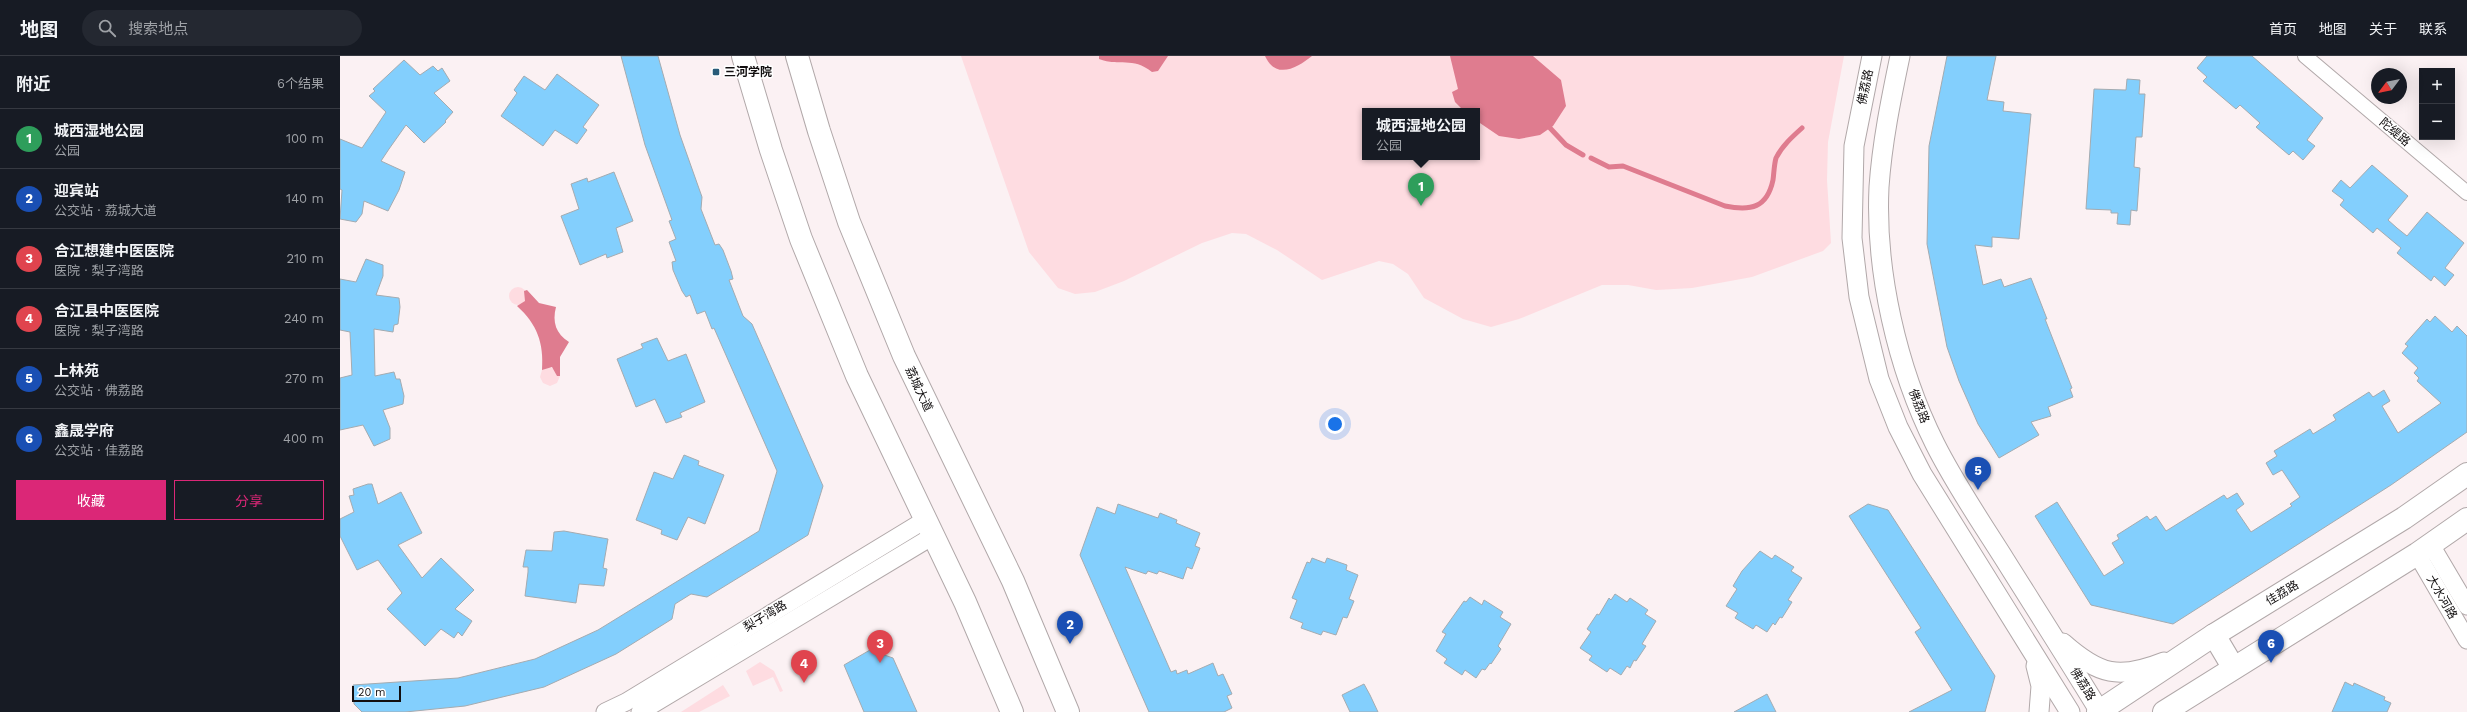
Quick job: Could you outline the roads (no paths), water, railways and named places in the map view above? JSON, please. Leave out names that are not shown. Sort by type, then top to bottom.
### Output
[{"type":"main road","points":[[743,56],[771,150],[801,239],[857,376],[965,602],[1012,712]]},
{"type":"main road","name":"荔城大道","points":[[797,56],[819,131],[849,222],[904,356],[1012,581],[1068,712]]},
{"type":"main road","name":"佛荔路","points":[[1872,56],[1854,146],[1852,238],[1858,297],[1875,365],[1898,427],[1922,474],[2070,712]]},
{"type":"main road","name":"佛荔路","points":[[1900,56],[1886,124],[1879,188],[1880,233],[1886,291],[1895,335],[1905,369],[1934,443],[2099,712]]},
{"type":"main road","name":"佳荔路","points":[[2099,712],[2182,655],[2404,518],[2467,474]]},
{"type":"main road","points":[[2164,712],[2233,667],[2424,549],[2467,519]]},
{"type":"main road","points":[[2047,626],[2076,654],[2098,668],[2108,671],[2124,673],[2141,671],[2182,655]]},
{"type":"main road","points":[[2214,635],[2233,667]]},
{"type":"main road","points":[[2029,648],[2040,678],[2041,698],[2039,712]]},
{"type":"main road","points":[[2176,712],[2194,692]]},
{"type":"street","name":"陀缇路","points":[[2305,56],[2467,193]]},
{"type":"street","name":"梨子湾路","points":[[605,712],[929,528]]},
{"type":"street","name":"梨子湾路","points":[[640,712],[929,528]]},
{"type":"street","name":"大水河路","points":[[2424,549],[2467,606]]},
{"type":"street","name":"大水河路","points":[[2424,549],[2467,640]]},
{"type":"waterway","points":[[1550,128],[1566,145],[1583,155]]},
{"type":"waterway","points":[[1591,158],[1609,167],[1623,166],[1725,206],[1743,208],[1756,205],[1767,197],[1773,180],[1774,166],[1778,154],[1791,138],[1802,128]]},
{"type":"place","name":"三河学院","points":[[716,72]]},
{"type":"place","name":"城西湿地公园","points":[[1421,206]]},
{"type":"place","name":"上林苑","points":[[1978,490]]},
{"type":"place","name":"迎宾站","points":[[1070,644]]},
{"type":"place","name":"合江想建中医医院","points":[[880,663]]},
{"type":"place","name":"鑫晟学府","points":[[2271,663]]},
{"type":"place","name":"合江县中医医院","points":[[804,683]]}]
